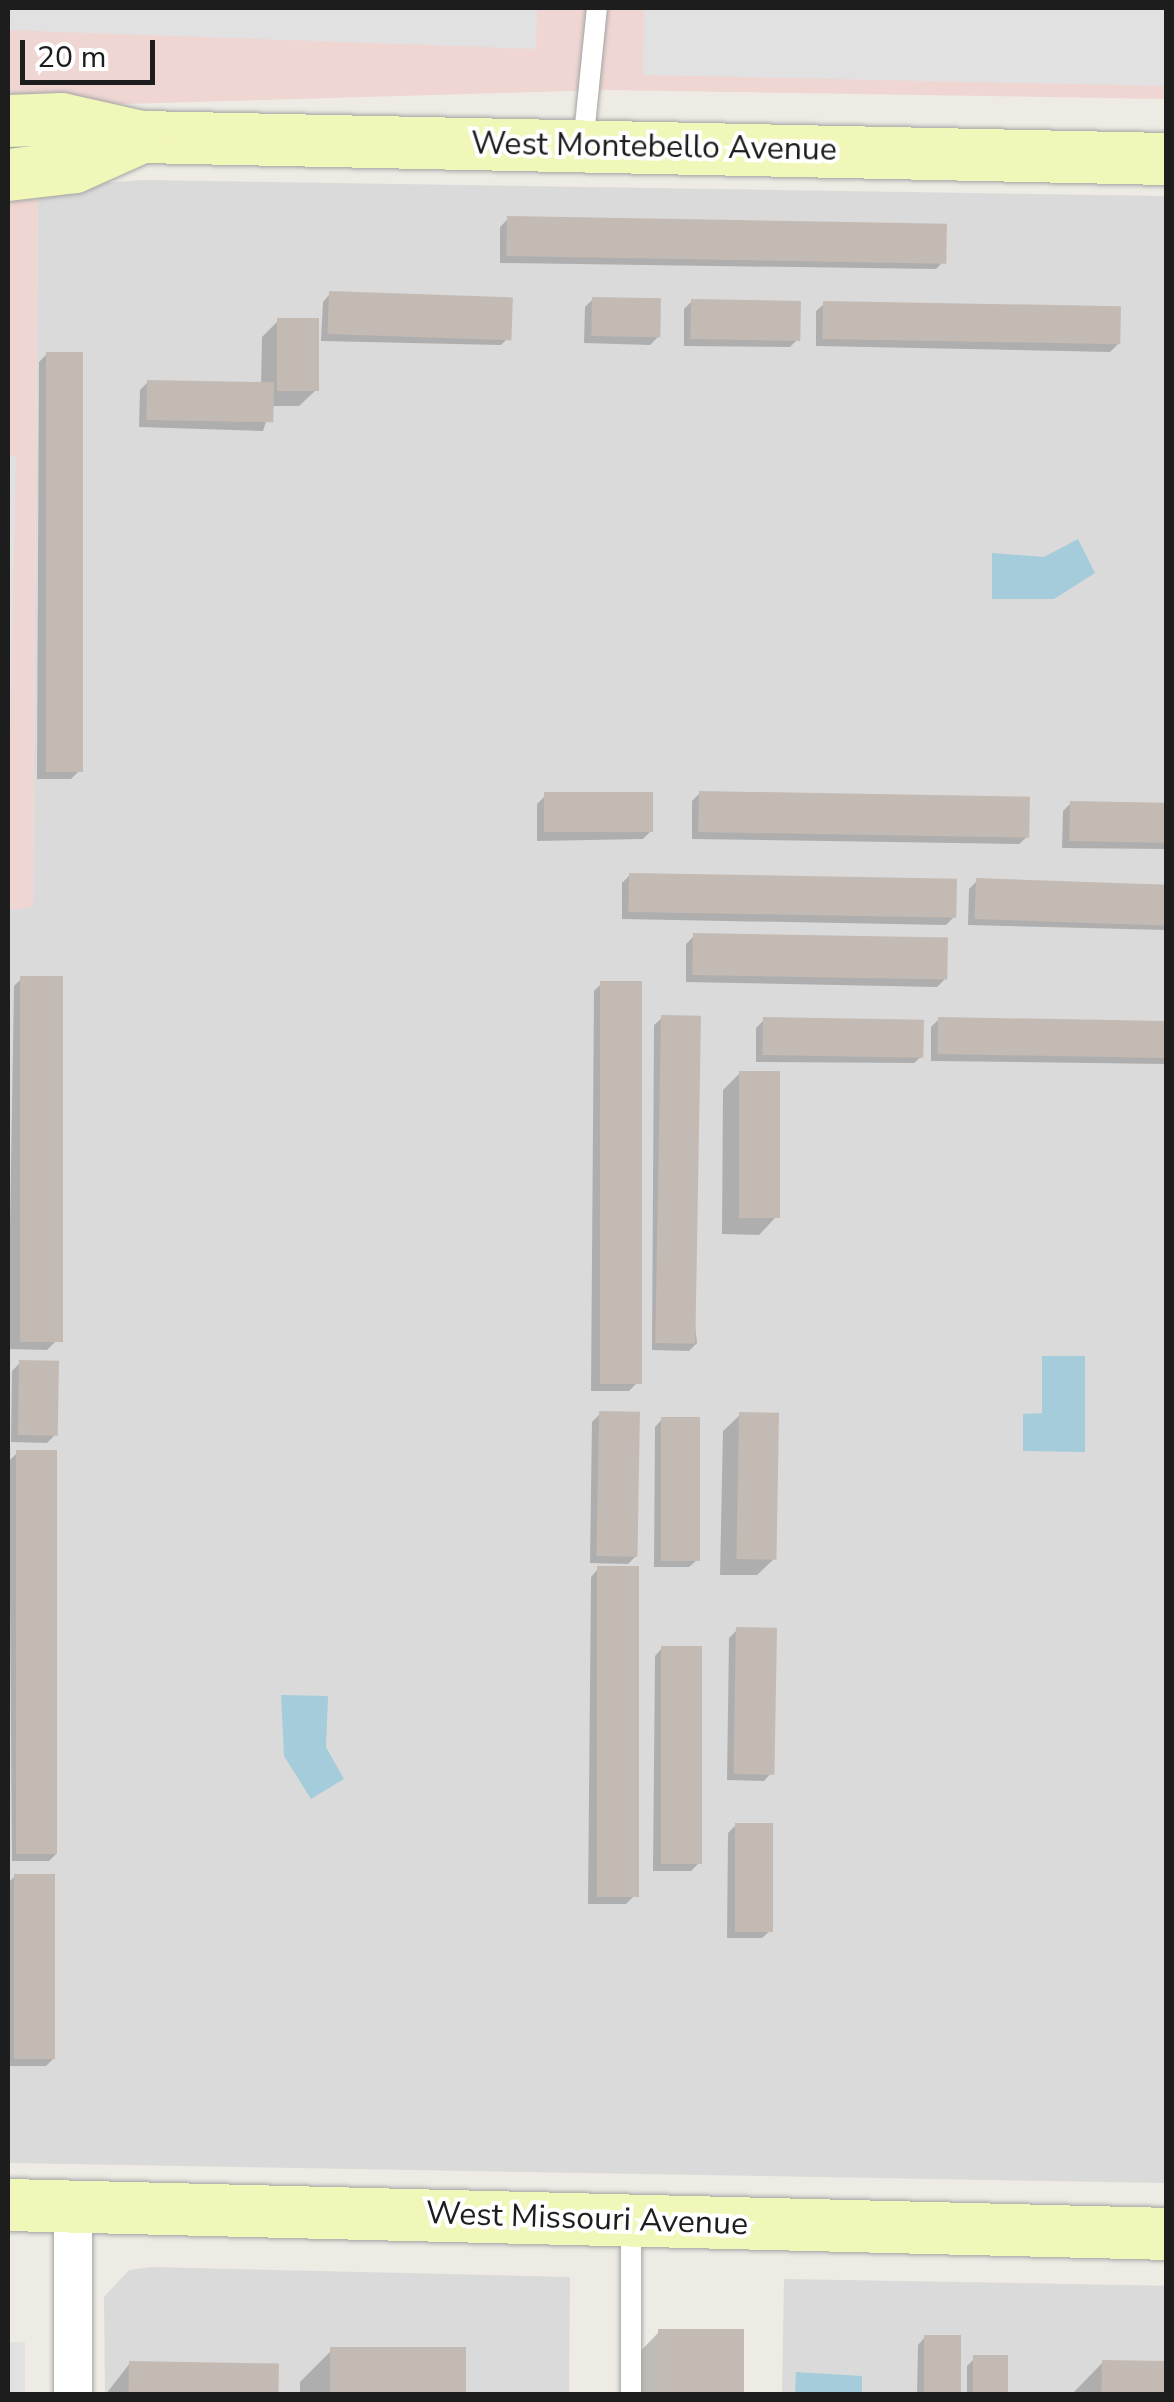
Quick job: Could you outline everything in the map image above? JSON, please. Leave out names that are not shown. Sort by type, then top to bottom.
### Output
[{"type":"street","name":"West Montebello Avenue","points":[[8,121],[62,119],[142,137],[1166,159]]},
{"type":"street","name":"West Montebello Avenue","points":[[8,174],[75,168],[142,137]]},
{"type":"street","name":"West Missouri Avenue","points":[[8,2205],[1166,2234]]},
{"type":"street","points":[[73,2206],[73,2394]]},
{"type":"lane","points":[[583,146],[597,8]]},
{"type":"lane","points":[[630,2394],[631,2220]]},
{"type":"shaded area","points":[[8,8],[1166,8],[1166,99],[607,90],[18,107],[8,101]]},
{"type":"shaded area","points":[[8,8],[537,8],[536,49],[8,30]]},
{"type":"shaded area","points":[[644,8],[1166,8],[1166,86],[643,75]]},
{"type":"shaded area","points":[[145,180],[1166,196],[1166,2183],[8,2163],[9,910],[33,906],[38,187]]},
{"type":"shaded area","points":[[38,187],[33,907],[9,910],[8,1299],[8,195]]},
{"type":"shaded area","points":[[8,456],[16,456],[8,832]]},
{"type":"shaded area","points":[[152,2267],[570,2277],[569,2394],[105,2394],[104,2297],[129,2270]]},
{"type":"shaded area","points":[[784,2279],[1166,2286],[1164,2394],[782,2394]]},
{"type":"shaded area","points":[[8,2342],[25,2342],[25,2394],[8,2394]]},
{"type":"water","points":[[1078,539],[1095,573],[1054,599],[992,599],[992,553],[1044,557]]},
{"type":"water","points":[[1042,1356],[1085,1356],[1085,1452],[1023,1451],[1023,1414],[1042,1413]]},
{"type":"water","points":[[281,1695],[328,1696],[326,1747],[344,1779],[311,1799],[284,1756]]},
{"type":"water","points":[[796,2372],[862,2376],[862,2394],[795,2394]]},
{"type":"building","points":[[507,216],[947,224],[946,264],[506,256]]},
{"type":"building","points":[[329,291],[513,297],[511,340],[327,334]]},
{"type":"building","points":[[592,297],[661,298],[660,337],[591,336]]},
{"type":"building","points":[[691,299],[801,301],[800,341],[690,339]]},
{"type":"building","points":[[823,301],[1121,306],[1120,344],[822,339]]},
{"type":"building","points":[[277,318],[319,318],[319,391],[277,391]]},
{"type":"building","points":[[46,352],[83,352],[83,772],[46,772]]},
{"type":"building","points":[[147,380],[274,382],[273,422],[146,420]]},
{"type":"building","points":[[699,791],[1030,797],[1029,838],[698,832]]},
{"type":"building","points":[[544,792],[653,792],[653,832],[544,832]]},
{"type":"building","points":[[1070,801],[1166,803],[1165,843],[1069,841]]},
{"type":"building","points":[[629,873],[957,879],[956,918],[628,912]]},
{"type":"building","points":[[976,878],[1166,885],[1164,926],[975,919]]},
{"type":"building","points":[[693,933],[948,937],[947,979],[692,975]]},
{"type":"building","points":[[20,976],[63,976],[63,1342],[20,1342]]},
{"type":"building","points":[[600,981],[642,981],[642,1384],[600,1384]]},
{"type":"building","points":[[661,1015],[701,1016],[695,1344],[655,1343]]},
{"type":"building","points":[[763,1017],[924,1020],[923,1058],[762,1055]]},
{"type":"building","points":[[938,1017],[1166,1021],[1165,1058],[937,1054]]},
{"type":"building","points":[[739,1071],[780,1071],[780,1218],[739,1218]]},
{"type":"building","points":[[19,1360],[59,1361],[58,1436],[18,1435]]},
{"type":"building","points":[[599,1411],[640,1412],[637,1557],[596,1556]]},
{"type":"building","points":[[739,1412],[779,1413],[776,1560],[736,1559]]},
{"type":"building","points":[[661,1417],[700,1417],[700,1561],[661,1561]]},
{"type":"building","points":[[16,1450],[57,1450],[57,1854],[16,1854]]},
{"type":"building","points":[[597,1566],[639,1566],[639,1897],[597,1897]]},
{"type":"building","points":[[736,1627],[777,1628],[774,1775],[733,1774]]},
{"type":"building","points":[[661,1646],[702,1646],[702,1864],[661,1864]]},
{"type":"building","points":[[735,1823],[773,1823],[773,1932],[735,1932]]},
{"type":"building","points":[[14,1874],[55,1874],[55,2059],[14,2059]]},
{"type":"building","points":[[658,2329],[744,2329],[744,2394],[658,2394]]},
{"type":"building","points":[[924,2335],[961,2335],[961,2394],[924,2394]]},
{"type":"building","points":[[330,2347],[466,2347],[466,2394],[330,2394]]},
{"type":"building","points":[[973,2355],[1008,2355],[1008,2394],[973,2394]]},
{"type":"building","points":[[1102,2360],[1166,2361],[1165,2394],[1101,2394]]},
{"type":"building","points":[[129,2361],[279,2364],[278,2394],[128,2394]]}]
